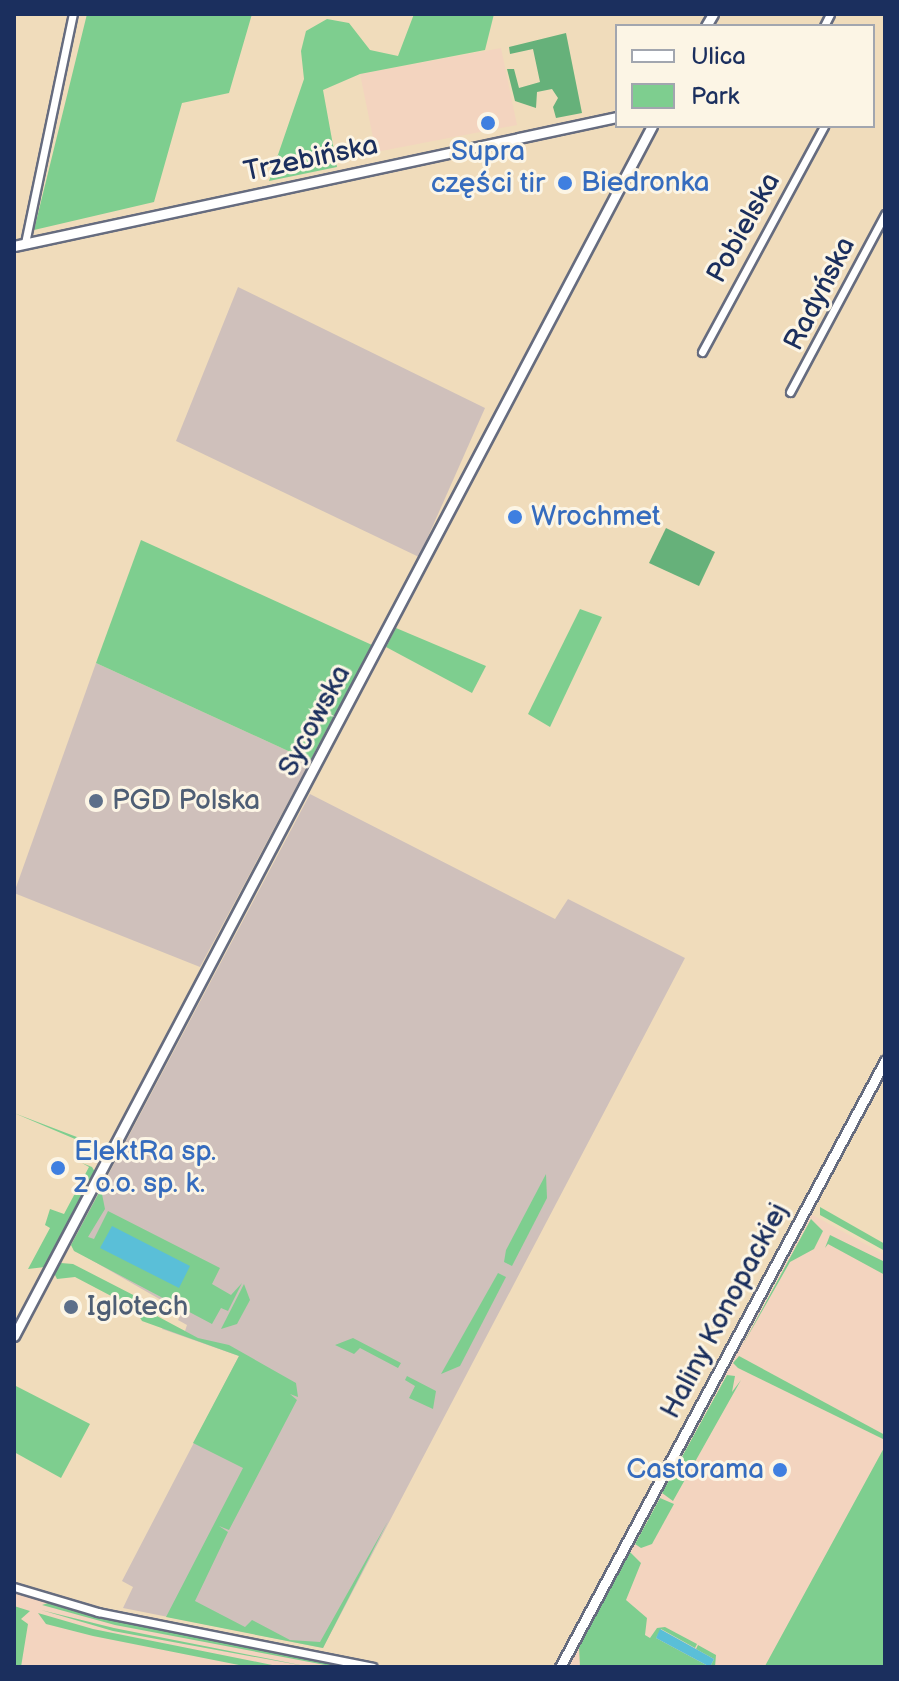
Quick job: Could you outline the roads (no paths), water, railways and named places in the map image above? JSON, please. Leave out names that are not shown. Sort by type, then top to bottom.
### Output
[{"type":"street","points":[[25,243],[73,14]]},
{"type":"street","name":"Trzebińska","points":[[14,246],[615,117]]},
{"type":"street","name":"Sycowska","points":[[14,1336],[651,128]]},
{"type":"street","name":"Pobielska","points":[[702,352],[823,128]]},
{"type":"street","name":"Radyńska","points":[[790,392],[885,214]]},
{"type":"street","name":"Haliny Konopackiej","points":[[560,1667],[885,1061]]},
{"type":"street","points":[[14,1587],[98,1612],[373,1667]]},
{"type":"water","points":[[112,1226],[190,1266],[179,1288],[100,1248]]},
{"type":"water","points":[[660,1629],[714,1659],[710,1667],[656,1638]]},
{"type":"place","name":"Supra części tir","points":[[488,123]]},
{"type":"place","name":"Biedronka","points":[[565,183]]},
{"type":"place","name":"Wrochmet","points":[[515,517]]},
{"type":"place","name":"PGD Polska","points":[[96,801]]},
{"type":"place","name":"ElektRa sp. z o.o. sp. k.","points":[[58,1168]]},
{"type":"place","name":"Iglotech","points":[[71,1307]]},
{"type":"place","name":"Castorama","points":[[780,1470]]}]
